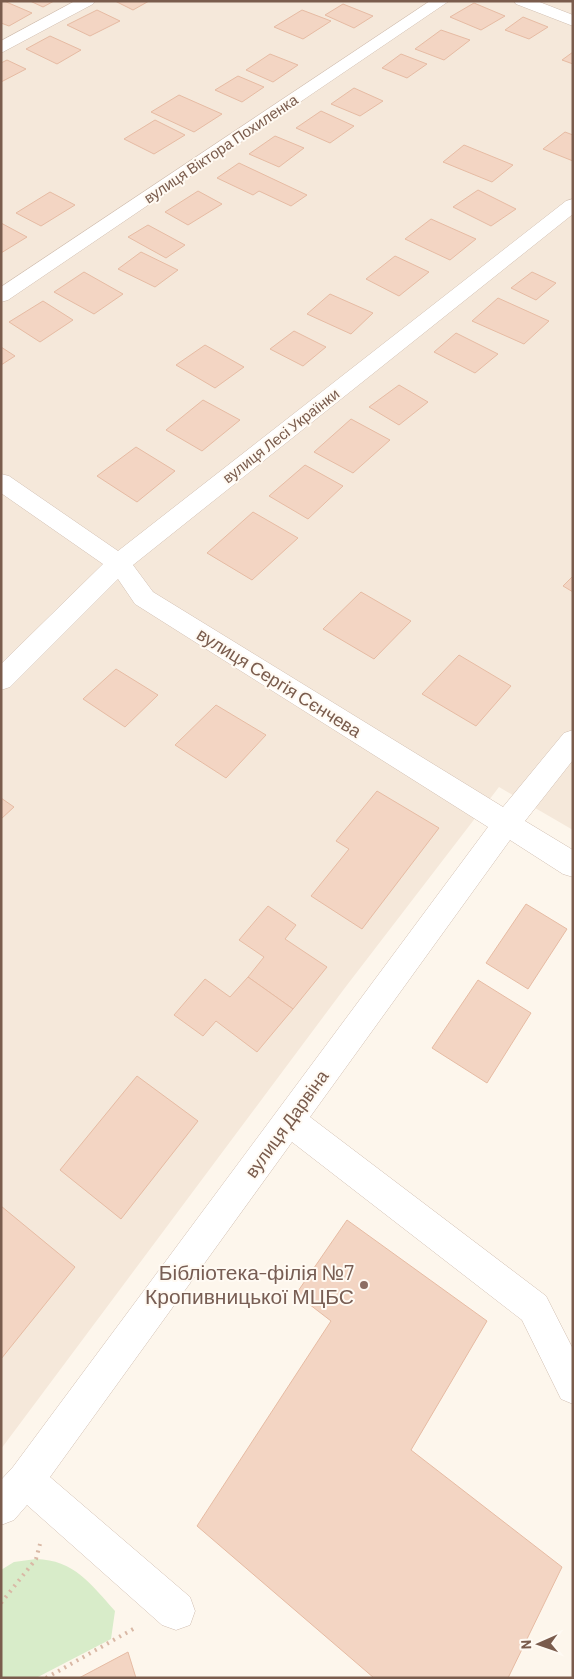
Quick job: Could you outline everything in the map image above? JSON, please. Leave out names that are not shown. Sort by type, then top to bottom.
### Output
[{"type":"street","points":[[1,48],[88,1]]},
{"type":"street","name":"вулиця Віктора Похиленка","points":[[1,296],[441,1]]},
{"type":"street","points":[[522,1],[573,21]]},
{"type":"street","name":"вулиця Лесі Українки","points":[[1,680],[119,564],[573,205]]},
{"type":"street","name":"вулиця Сергія Сєнчева","points":[[1,482],[119,564],[144,598],[573,865]]},
{"type":"street","name":"вулиця Дарвіна","points":[[1,1507],[38,1491],[290,1121],[506,824],[573,741]]},
{"type":"street","points":[[290,1121],[534,1308],[573,1387]]},
{"type":"street","points":[[38,1491],[172,1608]]},
{"type":"path","points":[[1,1603],[36,1559],[38,1491]]},
{"type":"path","points":[[46,1678],[172,1608]]},
{"type":"shaded area","points":[[1,1],[573,1],[573,830],[499,787],[344,989],[1,1449]]},
{"type":"green space","points":[[36,1559],[49,1560],[71,1569],[81,1575],[98,1592],[115,1611],[111,1639],[36,1678],[1,1678],[1,1570],[14,1562]]},
{"type":"building","points":[[1,1],[32,13],[9,26],[1,23]]},
{"type":"building","points":[[30,1],[54,1],[43,7]]},
{"type":"building","points":[[115,1],[149,1],[133,10]]},
{"type":"building","points":[[474,3],[505,16],[481,30],[450,17]]},
{"type":"building","points":[[343,4],[373,16],[354,28],[325,15]]},
{"type":"building","points":[[97,10],[120,21],[90,36],[67,25]]},
{"type":"building","points":[[302,10],[331,21],[303,39],[274,27]]},
{"type":"building","points":[[523,17],[548,27],[529,39],[505,30]]},
{"type":"building","points":[[441,30],[470,40],[444,60],[415,49]]},
{"type":"building","points":[[50,36],[81,50],[57,64],[26,49]]},
{"type":"building","points":[[573,52],[573,64],[562,60]]},
{"type":"building","points":[[270,54],[298,65],[273,82],[246,70]]},
{"type":"building","points":[[401,54],[427,64],[407,78],[382,68]]},
{"type":"building","points":[[7,60],[26,69],[1,82],[1,63]]},
{"type":"building","points":[[238,76],[264,87],[242,102],[215,90]]},
{"type":"building","points":[[354,88],[383,101],[360,116],[331,104]]},
{"type":"building","points":[[179,95],[222,114],[194,132],[151,112]]},
{"type":"building","points":[[321,111],[354,126],[330,143],[296,128]]},
{"type":"building","points":[[155,120],[185,135],[154,154],[124,139]]},
{"type":"building","points":[[565,132],[573,135],[573,161],[543,149]]},
{"type":"building","points":[[275,136],[304,148],[279,167],[249,154]]},
{"type":"building","points":[[464,145],[513,165],[492,182],[443,162]]},
{"type":"building","points":[[239,163],[307,195],[291,206],[259,191],[253,195],[217,178]]},
{"type":"building","points":[[478,190],[516,209],[491,226],[453,207]]},
{"type":"building","points":[[198,191],[222,204],[188,225],[165,212]]},
{"type":"building","points":[[50,192],[75,205],[41,226],[16,213]]},
{"type":"building","points":[[431,219],[476,239],[450,260],[405,239]]},
{"type":"building","points":[[1,223],[27,237],[1,253]]},
{"type":"building","points":[[148,225],[185,245],[166,258],[128,237]]},
{"type":"building","points":[[141,252],[178,270],[155,287],[118,269]]},
{"type":"building","points":[[395,256],[429,272],[399,296],[366,279]]},
{"type":"building","points":[[84,272],[123,294],[94,314],[54,292]]},
{"type":"building","points":[[532,272],[556,283],[536,300],[511,288]]},
{"type":"building","points":[[330,294],[373,313],[351,334],[307,314]]},
{"type":"building","points":[[498,298],[549,321],[524,344],[472,321]]},
{"type":"building","points":[[43,301],[73,320],[40,342],[9,322]]},
{"type":"building","points":[[294,331],[326,347],[303,366],[270,349]]},
{"type":"building","points":[[456,333],[498,354],[475,373],[434,352]]},
{"type":"building","points":[[205,345],[244,367],[215,388],[176,365]]},
{"type":"building","points":[[1,347],[15,356],[1,365]]},
{"type":"building","points":[[399,385],[428,402],[399,425],[369,407]]},
{"type":"building","points":[[203,400],[240,420],[202,451],[166,430]]},
{"type":"building","points":[[351,419],[390,440],[353,473],[314,452]]},
{"type":"building","points":[[136,447],[175,471],[137,502],[97,476]]},
{"type":"building","points":[[305,465],[343,486],[308,519],[269,496]]},
{"type":"building","points":[[253,512],[298,538],[252,580],[207,553]]},
{"type":"building","points":[[573,576],[573,592],[563,586]]},
{"type":"building","points":[[361,592],[411,621],[374,659],[323,629]]},
{"type":"building","points":[[459,655],[511,686],[476,726],[422,694]]},
{"type":"building","points":[[116,669],[158,695],[125,727],[83,699]]},
{"type":"building","points":[[216,705],[266,735],[226,778],[175,745]]},
{"type":"building","points":[[377,791],[439,828],[362,929],[311,896],[349,849],[336,841]]},
{"type":"building","points":[[1,798],[14,807],[1,819]]},
{"type":"building","points":[[526,904],[567,929],[528,989],[486,963]]},
{"type":"building","points":[[268,906],[296,925],[285,939],[327,967],[293,1009],[248,977],[264,957],[239,940]]},
{"type":"building","points":[[248,977],[293,1009],[257,1052],[216,1021],[203,1036],[174,1015],[205,979],[230,997]]},
{"type":"building","points":[[478,980],[531,1013],[487,1083],[432,1048]]},
{"type":"building","points":[[137,1076],[198,1121],[121,1219],[60,1170]]},
{"type":"building","points":[[1,1206],[75,1267],[1,1359]]},
{"type":"building","points":[[347,1220],[487,1321],[411,1450],[562,1567],[508,1678],[374,1678],[197,1526],[331,1321],[296,1294]]},
{"type":"building","points":[[128,1652],[136,1678],[79,1678]]},
{"type":"place","name":"Бібліотека-філія №7 Кропивницької МЦБС","points":[[364,1285]]}]
